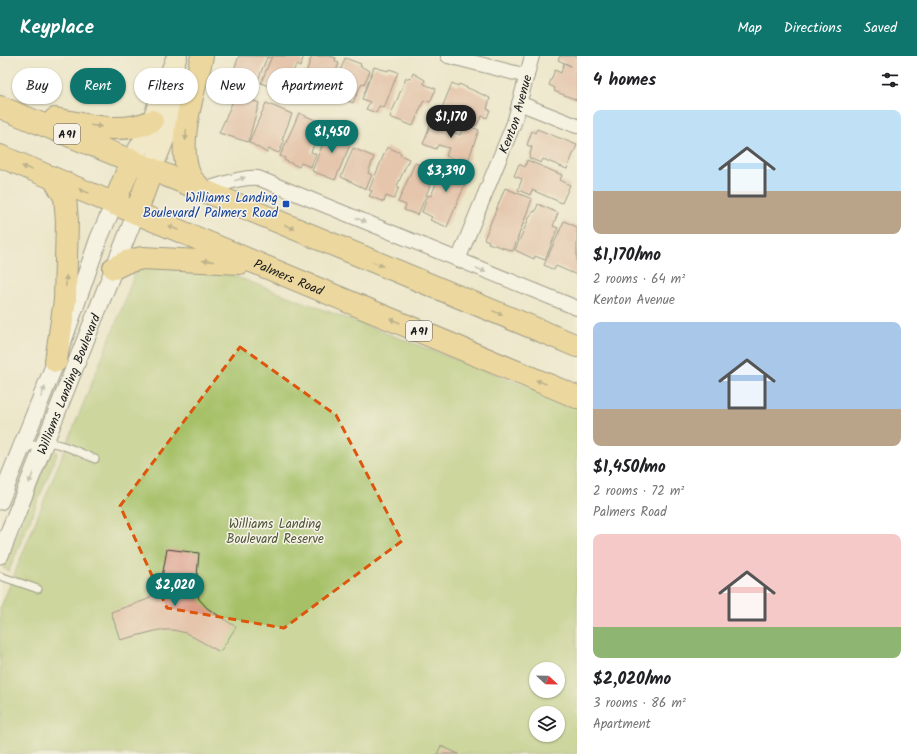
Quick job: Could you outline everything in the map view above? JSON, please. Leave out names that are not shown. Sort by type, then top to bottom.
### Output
[{"type":"highway","points":[[202,56],[185,138],[186,160],[191,178],[202,190]]},
{"type":"highway","points":[[1,108],[95,127],[120,128],[139,126],[152,120]]},
{"type":"highway","name":"A91","points":[[1,108],[132,160],[577,346]]},
{"type":"highway","name":"Palmers Road","points":[[0,156],[577,396]]},
{"type":"highway","points":[[114,204],[132,160]]},
{"type":"highway","points":[[136,213],[152,169]]},
{"type":"highway","points":[[54,179],[65,197],[67,221],[65,300],[56,361]]},
{"type":"highway","points":[[114,268],[126,262],[142,258],[261,265]]},
{"type":"main road","points":[[132,160],[146,136],[177,56]]},
{"type":"main road","points":[[152,169],[178,104],[202,56]]},
{"type":"street","points":[[448,56],[527,76]]},
{"type":"street","name":"Kenton Avenue","points":[[458,260],[514,123],[532,56]]},
{"type":"street","points":[[520,103],[577,126]]},
{"type":"street","points":[[202,190],[224,185],[244,177],[258,178],[577,308]]},
{"type":"street","name":"Williams Landing Boulevard","points":[[0,501],[56,361],[100,236],[114,204]]},
{"type":"street","name":"Williams Landing Boulevard","points":[[0,555],[136,213]]},
{"type":"lane","points":[[18,456],[32,446],[45,442],[54,442],[96,459]]},
{"type":"lane","points":[[0,576],[38,589]]},
{"type":"highlighted area","points":[[240,347],[336,415],[402,541],[284,628],[167,608],[120,506]]},
{"type":"green space","name":"Williams Landing Boulevard Reserve","points":[[200,263],[577,405],[577,754],[0,754],[0,609],[120,313],[137,267]]},
{"type":"green space","points":[[51,451],[58,452],[9,571],[3,568]]},
{"type":"building","points":[[239,56],[270,56],[269,58],[267,57],[259,77],[259,68],[235,68]]},
{"type":"building","points":[[272,56],[304,56],[300,67],[296,65],[295,68],[267,68]]},
{"type":"building","points":[[312,56],[330,56],[336,58],[335,61],[339,63],[337,68],[308,68]]},
{"type":"building","points":[[560,56],[577,56],[577,100],[554,91],[555,88],[549,85],[555,70],[561,73],[564,63],[571,66],[558,60]]},
{"type":"building","points":[[345,58],[361,64],[360,66],[370,71],[357,94],[357,68],[341,68]]},
{"type":"building","points":[[374,67],[398,72],[384,108],[379,106],[376,113],[366,109],[370,102],[362,99]]},
{"type":"building","points":[[267,68],[267,85],[261,83]]},
{"type":"building","points":[[413,73],[425,80],[424,84],[436,89],[430,102],[424,100],[413,126],[390,117],[406,78],[411,79]]},
{"type":"building","points":[[452,83],[458,86],[459,84],[490,98],[487,109],[490,110],[487,118],[482,116],[476,126],[463,121],[464,118],[442,108]]},
{"type":"building","points":[[266,103],[292,114],[282,140],[284,141],[279,153],[269,149],[267,153],[249,142]]},
{"type":"building","points":[[232,104],[259,104],[248,142],[219,133]]},
{"type":"building","points":[[299,113],[322,123],[311,152],[316,154],[311,167],[301,163],[299,167],[284,160],[285,158],[280,156]]},
{"type":"building","points":[[434,114],[449,119],[445,129],[460,135],[464,124],[479,130],[468,161],[464,159],[463,162],[446,156],[449,148],[438,145],[436,149],[423,144]]},
{"type":"building","points":[[329,128],[353,138],[335,180],[312,171]]},
{"type":"building","points":[[537,129],[577,145],[567,169],[543,159],[541,163],[529,158],[532,147],[527,145],[532,131],[535,133]]},
{"type":"building","points":[[387,147],[401,153],[400,155],[409,159],[397,186],[399,187],[394,199],[386,196],[384,202],[369,196],[372,191],[369,190]]},
{"type":"building","points":[[353,148],[374,157],[368,173],[372,175],[366,189],[341,177]]},
{"type":"building","points":[[446,159],[471,170],[447,227],[430,220],[432,217],[422,212],[428,195],[431,196]]},
{"type":"building","points":[[527,160],[562,175],[560,180],[570,185],[562,203],[532,190],[530,195],[518,190],[522,179],[514,176],[519,164],[525,167]]},
{"type":"building","points":[[415,163],[436,171],[418,215],[404,210],[406,205],[398,202]]},
{"type":"building","points":[[505,188],[532,199],[513,251],[488,243],[489,241],[484,239]]},
{"type":"building","points":[[538,204],[558,213],[553,226],[558,228],[545,260],[535,256],[534,259],[515,250],[530,216],[534,211],[535,212]]},
{"type":"building","points":[[564,221],[577,227],[577,275],[556,266],[554,270],[544,265]]},
{"type":"building","points":[[167,549],[199,553],[196,588],[199,599],[207,608],[236,627],[220,652],[186,633],[173,630],[159,630],[120,640],[111,612],[146,600],[158,591],[161,583]]},
{"type":"building","points":[[441,746],[459,754],[437,754]]},
{"type":"place","name":"Williams Landing Boulevard/ Palmers Road","points":[[286,204]]}]
